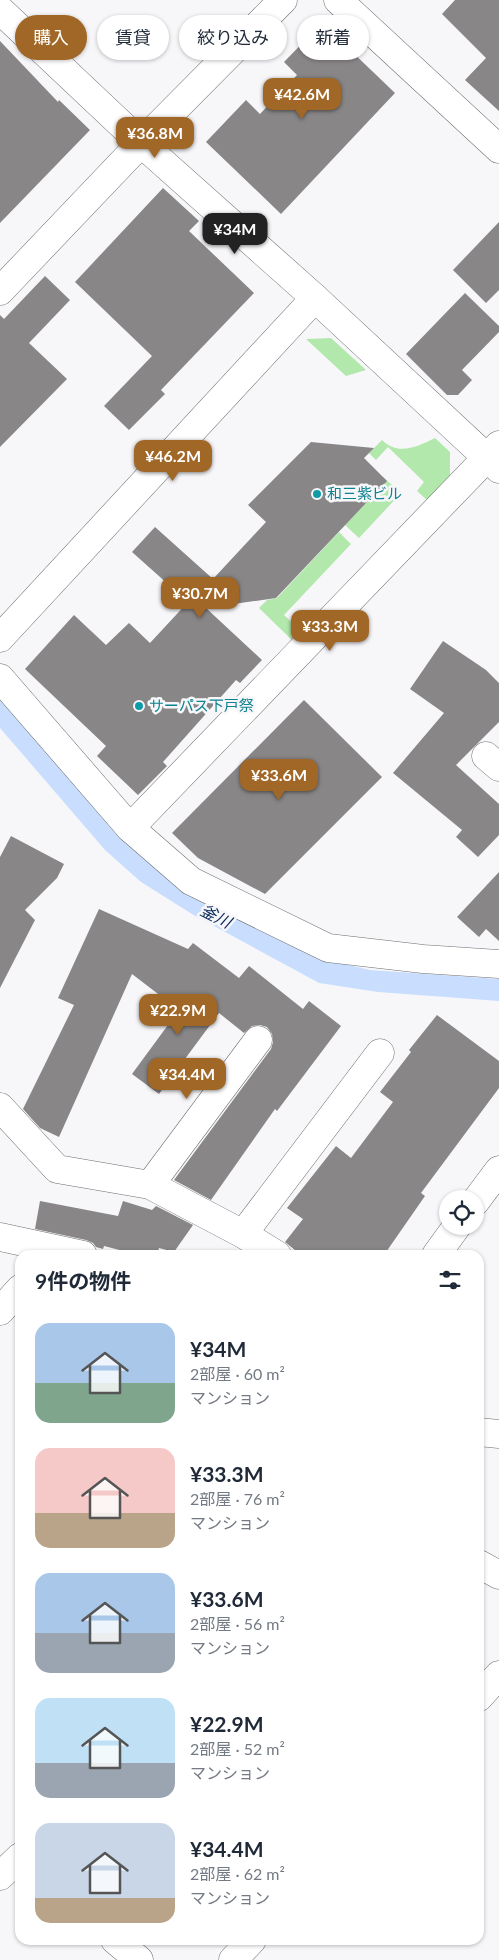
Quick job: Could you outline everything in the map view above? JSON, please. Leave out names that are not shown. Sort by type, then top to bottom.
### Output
[{"type":"street","points":[[5,276],[283,0]]},
{"type":"street","points":[[338,0],[499,149]]},
{"type":"street","points":[[0,10],[141,143],[495,458],[130,828]]},
{"type":"street","points":[[0,638],[314,298]]},
{"type":"street","points":[[0,678],[130,828],[191,881],[328,948],[422,959],[499,964]]},
{"type":"street","points":[[150,1185],[258,1040]]},
{"type":"street","points":[[243,1234],[380,1052]]},
{"type":"street","points":[[0,1107],[57,1169],[150,1185],[243,1234],[268,1250]]},
{"type":"street","points":[[484,1190],[499,1170]]},
{"type":"street","points":[[440,1250],[450,1235]]},
{"type":"street","points":[[0,1237],[49,1250]]},
{"type":"street","points":[[0,1311],[15,1294]]},
{"type":"street","points":[[484,1432],[499,1434]]},
{"type":"street","points":[[484,1567],[499,1575]]},
{"type":"street","points":[[484,1692],[499,1675]]},
{"type":"street","points":[[121,1945],[139,1960]]},
{"type":"street","points":[[234,1960],[248,1945]]},
{"type":"green space","points":[[331,338],[366,370],[346,376],[306,339]]},
{"type":"green space","points":[[435,438],[450,452],[450,476],[427,500],[417,491],[424,482],[388,447],[376,460],[369,453],[382,440],[394,448],[401,449],[415,447]]},
{"type":"green space","points":[[383,477],[401,493],[359,538],[345,525],[382,487]]},
{"type":"green space","points":[[339,532],[351,544],[284,615],[303,633],[294,642],[259,608],[267,600],[277,598]]},
{"type":"water","name":"釜川","points":[[0,697],[116,834],[183,889],[324,959],[370,970],[499,979],[499,1001],[378,992],[319,983],[192,914],[141,882],[105,850],[0,728]]},
{"type":"building","points":[[455,0],[499,0],[499,111],[465,80],[486,58],[442,14]]},
{"type":"building","points":[[0,41],[15,57],[15,60],[18,60],[58,102],[59,100],[90,130],[0,223]]},
{"type":"building","points":[[297,49],[297,60],[361,60],[395,93],[281,214],[206,142],[246,100],[260,114],[297,75],[284,62]]},
{"type":"building","points":[[163,188],[199,221],[189,231],[254,293],[161,390],[165,394],[129,430],[104,406],[152,356],[75,282]]},
{"type":"building","points":[[499,222],[499,290],[486,303],[453,270]]},
{"type":"building","points":[[45,276],[70,300],[29,343],[67,379],[0,447],[0,315],[4,319]]},
{"type":"building","points":[[465,293],[499,326],[499,332],[462,370],[472,380],[458,395],[447,395],[406,354]]},
{"type":"building","points":[[311,442],[374,448],[364,458],[387,481],[276,598],[206,608],[262,660],[240,683],[236,680],[163,762],[167,766],[138,795],[97,756],[106,746],[25,669],[74,615],[106,645],[129,623],[150,643],[188,602],[132,552],[155,527],[213,579],[266,522],[248,505]]},
{"type":"building","points":[[443,641],[486,670],[499,683],[499,722],[456,765],[499,804],[499,835],[478,857],[456,837],[462,830],[393,773],[444,713],[410,689]]},
{"type":"building","points":[[304,700],[382,777],[265,894],[198,858],[172,833]]},
{"type":"building","points":[[11,836],[64,864],[57,878],[25,910],[35,920],[0,988],[0,857]]},
{"type":"building","points":[[499,872],[499,941],[486,929],[479,937],[457,917]]},
{"type":"building","points":[[99,909],[188,949],[193,943],[239,978],[249,966],[303,1009],[309,1001],[341,1026],[277,1111],[275,1109],[211,1200],[174,1180],[271,1049],[273,1042],[272,1034],[267,1027],[260,1025],[252,1026],[244,1033],[219,1013],[159,1094],[132,1074],[179,1010],[132,974],[59,1137],[40,1128],[23,1109],[74,1005],[58,998]]},
{"type":"building","points":[[437,1015],[499,1061],[499,1088],[421,1193],[425,1196],[387,1250],[295,1250],[285,1242],[303,1219],[287,1208],[336,1146],[351,1158],[393,1102],[380,1092],[411,1052],[409,1050]]},
{"type":"building","points":[[40,1201],[118,1216],[123,1201],[152,1210],[156,1206],[193,1225],[175,1250],[159,1248],[158,1250],[120,1250],[104,1246],[103,1249],[96,1247],[93,1243],[86,1240],[35,1229]]},
{"type":"place","name":"和三紫ビル","points":[[317,494]]},
{"type":"place","name":"サーパス下戸祭","points":[[139,706]]}]
